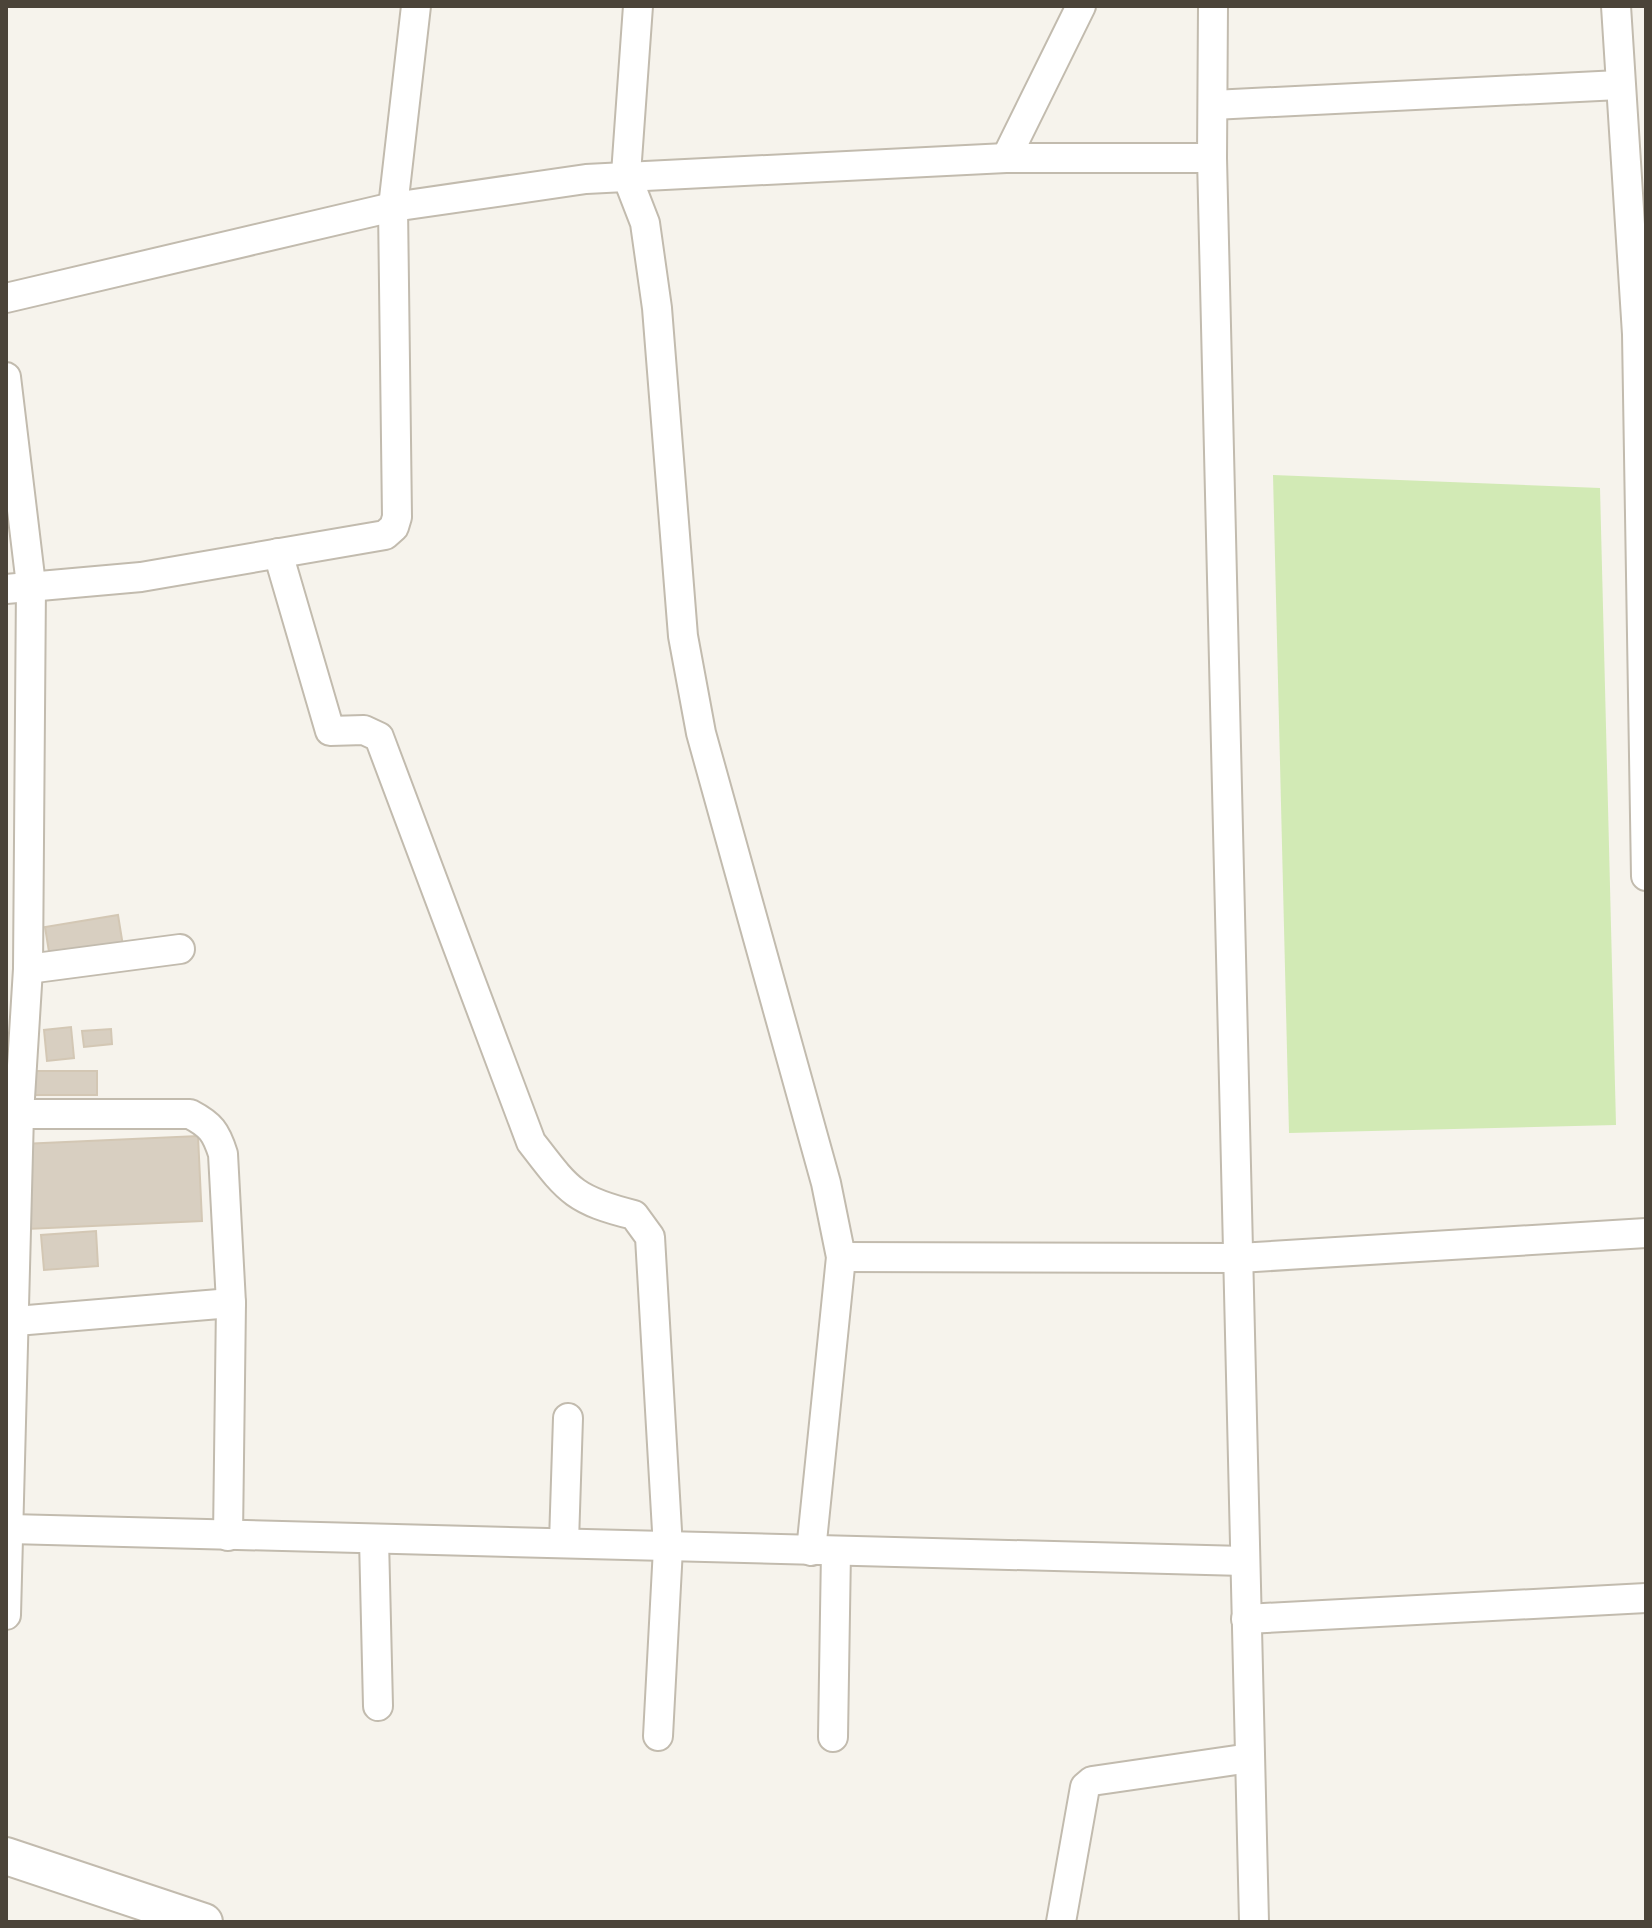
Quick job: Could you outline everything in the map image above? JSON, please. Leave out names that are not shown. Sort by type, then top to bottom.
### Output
[{"type":"street","points":[[18,587],[141,577],[385,535],[394,527],[397,502],[393,207],[416,6]]},
{"type":"street","points":[[638,6],[626,174],[645,223],[657,308],[683,636],[701,733],[826,1183],[841,1257],[824,1551],[833,1737]]},
{"type":"street","points":[[1006,158],[1081,6]]},
{"type":"street","points":[[1213,6],[1212,158],[1254,1922]]},
{"type":"street","points":[[1616,6],[1619,85],[1642,333],[1646,876]]},
{"type":"street","points":[[1213,105],[1619,85]]},
{"type":"street","points":[[6,298],[393,207],[516,187],[626,174],[1006,158],[1212,158]]},
{"type":"street","points":[[6,377],[18,587],[28,969],[19,1114],[6,1615]]},
{"type":"street","points":[[278,553],[330,731],[364,730],[379,737],[531,1142],[567,1189],[600,1206],[634,1215],[650,1237],[668,1548],[658,1736]]},
{"type":"street","points":[[28,969],[180,949]]},
{"type":"street","points":[[19,1114],[190,1114],[209,1124],[223,1154],[231,1303],[228,1536]]},
{"type":"street","points":[[841,1257],[1239,1258],[1646,1233]]},
{"type":"street","points":[[16,1321],[231,1303]]},
{"type":"street","points":[[564,1542],[568,1418]]},
{"type":"street","points":[[10,1529],[1244,1561]]},
{"type":"street","points":[[374,1539],[378,1706]]},
{"type":"street","points":[[1246,1619],[1646,1598]]},
{"type":"street","points":[[1061,1922],[1085,1787],[1092,1781],[1250,1758]]},
{"type":"street","points":[[6,1856],[204,1922]]},
{"type":"green space","points":[[1273,475],[1600,488],[1616,1125],[1289,1133]]},
{"type":"building","points":[[118,915],[123,946],[50,958],[45,927]]},
{"type":"building","points":[[71,1027],[74,1058],[47,1061],[44,1030]]},
{"type":"building","points":[[111,1029],[112,1044],[84,1047],[82,1031]]},
{"type":"building","points":[[34,1071],[97,1071],[97,1095],[34,1095]]},
{"type":"building","points":[[198,1136],[202,1221],[27,1229],[22,1144]]},
{"type":"building","points":[[96,1231],[98,1266],[44,1270],[41,1235]]}]
